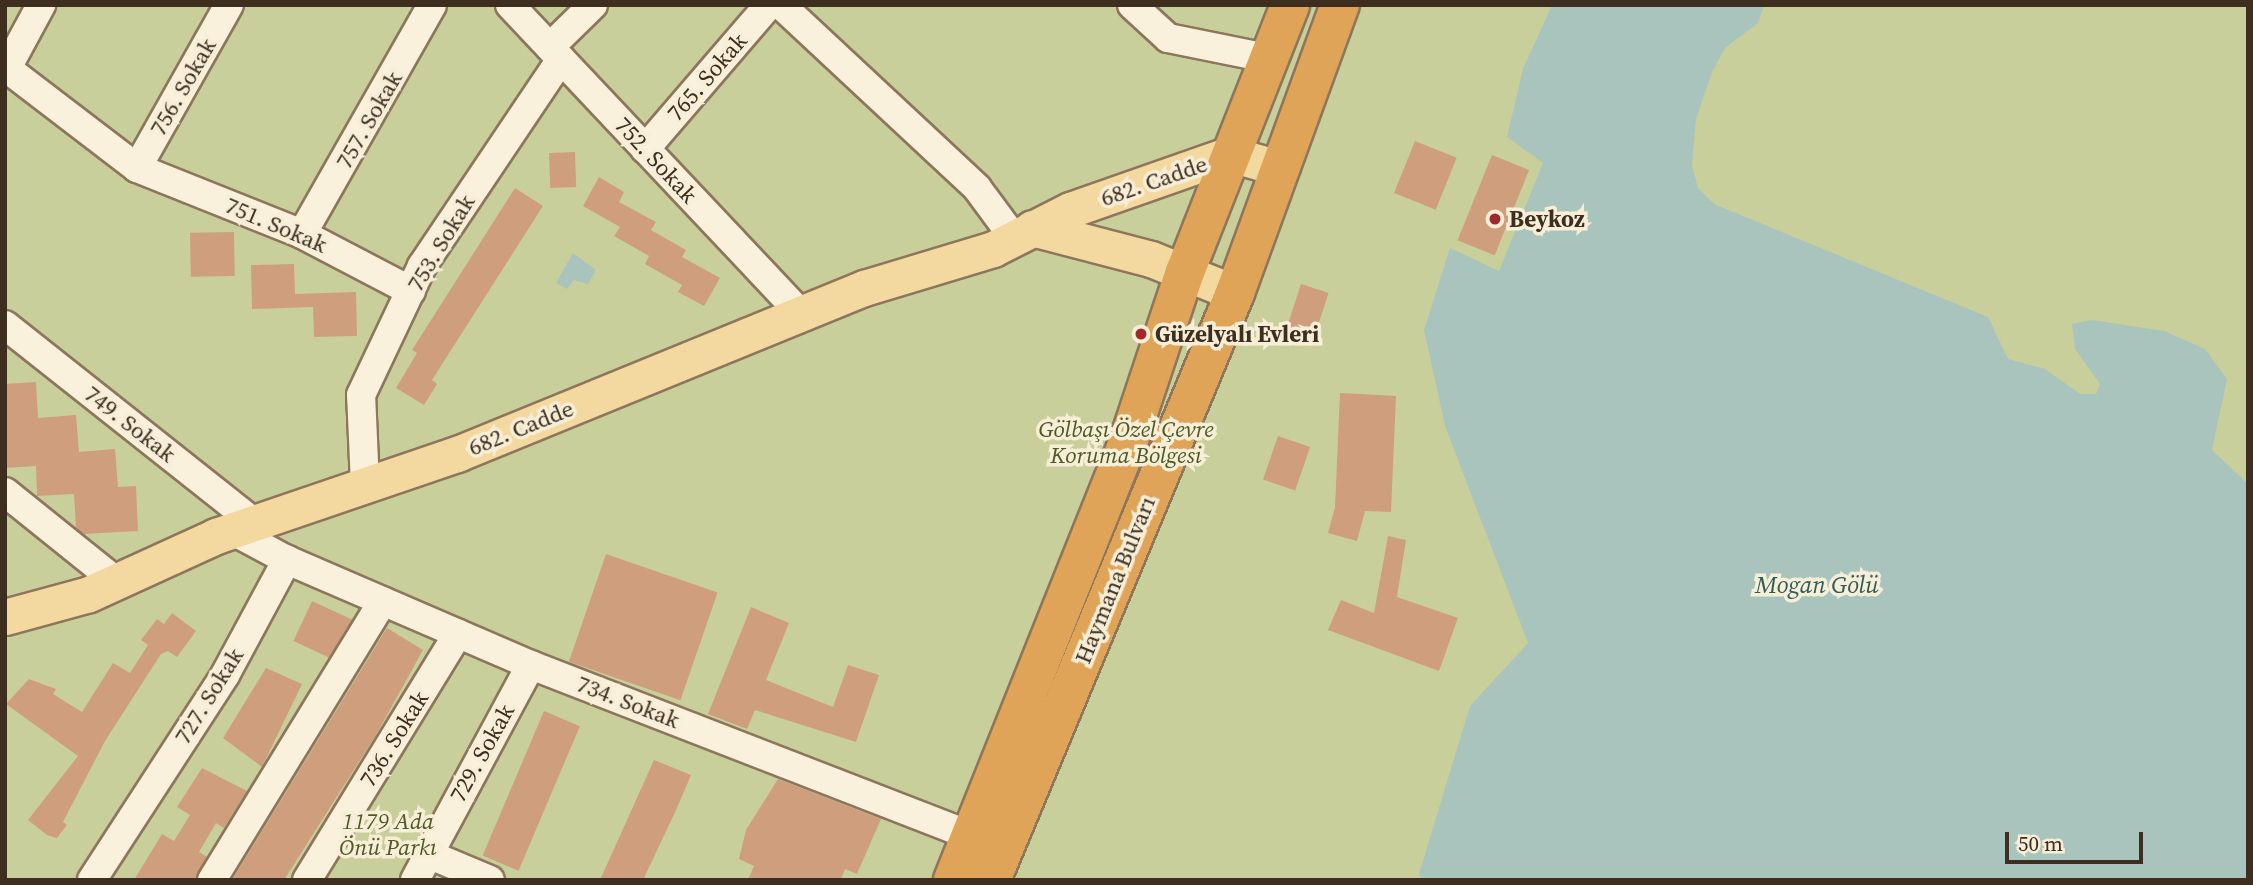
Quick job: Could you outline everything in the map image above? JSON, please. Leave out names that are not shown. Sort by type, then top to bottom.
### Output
[{"type":"highway","name":"Haymana Bulvarı","points":[[953,880],[1129,440],[1185,272],[1290,5]]},
{"type":"highway","name":"Haymana Bulvarı","points":[[991,880],[1235,293],[1340,5]]},
{"type":"main road","name":"682. Cadde","points":[[5,617],[117,582],[244,527],[365,485],[801,314],[1230,154],[1279,168]]},
{"type":"main road","name":"682. Cadde","points":[[1023,233],[1185,272],[1235,293]]},
{"type":"street","points":[[41,5],[6,67],[136,168]]},
{"type":"street","name":"756. Sokak","points":[[136,168],[229,5]]},
{"type":"street","name":"757. Sokak","points":[[302,234],[432,5]]},
{"type":"street","name":"752. Sokak","points":[[510,5],[801,314]]},
{"type":"street","name":"753. Sokak","points":[[365,485],[361,395],[411,291],[555,53],[593,5]]},
{"type":"street","name":"765. Sokak","points":[[645,149],[769,5]]},
{"type":"street","points":[[781,5],[1023,233]]},
{"type":"street","points":[[1132,5],[1168,38],[1267,58]]},
{"type":"street","name":"751. Sokak","points":[[136,168],[302,234],[411,291]]},
{"type":"street","name":"749. Sokak","points":[[5,325],[244,527]]},
{"type":"street","points":[[5,492],[117,582]]},
{"type":"street","points":[[244,527],[287,560]]},
{"type":"street","name":"734. Sokak","points":[[287,560],[531,665],[972,836]]},
{"type":"street","name":"727. Sokak","points":[[92,880],[225,676],[287,560]]},
{"type":"street","points":[[212,880],[383,601]]},
{"type":"street","name":"736. Sokak","points":[[307,880],[458,634]]},
{"type":"street","name":"729. Sokak","points":[[415,880],[531,665]]},
{"type":"street","points":[[428,854],[489,880]]},
{"type":"green space","name":"Gölbaşı Özel Çevre Koruma Bölgesi","points":[[5,5],[2248,5],[2248,880],[5,880]]},
{"type":"water","name":"Mogan Gölü","points":[[1552,5],[1764,5],[1758,23],[1725,48],[1712,72],[1696,119],[1692,166],[1698,188],[1714,204],[1988,317],[2008,359],[2045,369],[2080,394],[2096,394],[2100,384],[2075,349],[2072,324],[2092,320],[2164,331],[2205,349],[2227,379],[2212,450],[2248,484],[2248,880],[1422,880],[1419,874],[1470,706],[1528,643],[1445,426],[1424,330],[1450,248],[1499,271],[1543,163],[1507,137],[1523,69]]},
{"type":"water","points":[[573,253],[596,270],[588,284],[574,280],[567,289],[556,283]]},
{"type":"building","points":[[1415,141],[1457,158],[1436,210],[1394,193]]},
{"type":"building","points":[[575,152],[576,187],[550,188],[549,153]]},
{"type":"building","points":[[1492,155],[1529,170],[1495,255],[1458,240]]},
{"type":"building","points":[[599,177],[624,192],[619,202],[656,222],[651,230],[686,250],[682,257],[720,278],[704,306],[678,292],[682,285],[645,264],[649,256],[614,236],[620,227],[583,206]]},
{"type":"building","points":[[515,188],[543,206],[432,380],[437,384],[424,405],[396,388],[417,353],[412,350]]},
{"type":"building","points":[[234,232],[235,276],[191,277],[190,233]]},
{"type":"building","points":[[294,264],[295,294],[356,292],[357,336],[314,337],[313,307],[252,309],[251,265]]},
{"type":"building","points":[[1301,284],[1329,293],[1315,336],[1287,327]]},
{"type":"building","points":[[36,382],[38,418],[76,415],[79,452],[115,449],[118,487],[136,486],[138,531],[84,534],[76,528],[74,494],[37,496],[36,466],[5,468],[5,384]]},
{"type":"building","points":[[1340,393],[1396,396],[1391,512],[1365,511],[1357,541],[1328,533],[1335,507]]},
{"type":"building","points":[[1278,436],[1310,447],[1295,491],[1263,479]]},
{"type":"building","points":[[1388,536],[1406,540],[1397,597],[1458,618],[1439,671],[1328,630],[1341,600],[1374,613]]},
{"type":"building","points":[[606,554],[718,592],[680,700],[569,662]]},
{"type":"building","points":[[312,601],[352,620],[333,659],[293,641]]},
{"type":"building","points":[[751,607],[789,623],[766,680],[833,707],[848,665],[879,675],[856,742],[755,710],[747,729],[708,714]]},
{"type":"building","points":[[172,613],[196,631],[177,657],[168,651],[161,654],[105,741],[63,822],[67,825],[57,838],[47,835],[28,820],[78,756],[6,704],[29,679],[56,689],[53,694],[82,712],[113,663],[130,673],[148,645],[141,640],[157,619],[164,624]]},
{"type":"building","points":[[387,628],[423,650],[376,735],[284,880],[232,880]]},
{"type":"building","points":[[266,668],[302,684],[262,767],[223,738]]},
{"type":"building","points":[[544,711],[580,726],[519,871],[483,856]]},
{"type":"building","points":[[654,760],[691,775],[677,808],[643,880],[600,880]]},
{"type":"building","points":[[202,768],[247,791],[224,828],[216,823],[199,852],[207,857],[195,880],[134,880],[162,834],[174,841],[190,815],[177,807]]},
{"type":"building","points":[[778,779],[881,819],[857,874],[845,869],[841,880],[748,880],[754,866],[739,859],[746,830]]},
{"type":"place","name":"Beykoz","points":[[1495,219]]},
{"type":"place","name":"Güzelyalı Evleri","points":[[1141,334]]},
{"type":"park label","name":"1179 Ada Önü Parkı","points":[[388,834]]}]
